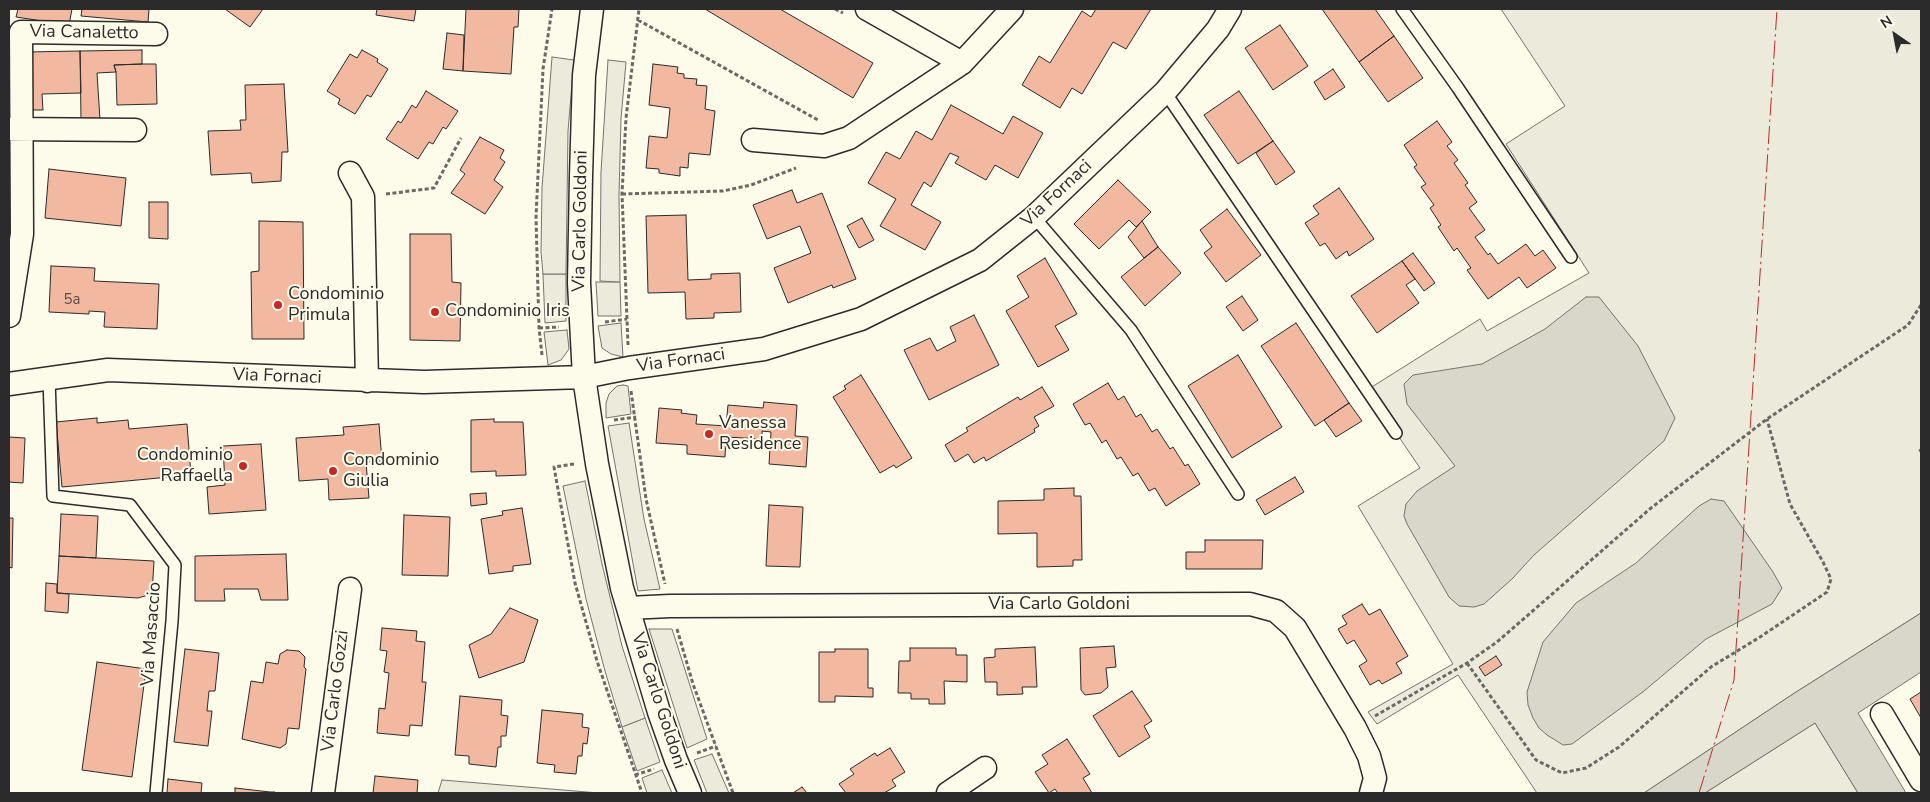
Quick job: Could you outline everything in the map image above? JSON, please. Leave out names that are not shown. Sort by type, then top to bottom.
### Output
[{"type":"street","name":"Via Carlo Goldoni","points":[[592,9],[584,75],[581,176],[579,283],[584,377],[597,464],[622,588],[659,712],[690,793]]},
{"type":"street","points":[[867,9],[962,63]]},
{"type":"street","points":[[753,140],[824,146],[849,138],[962,63],[1012,9]]},
{"type":"street","name":"Via Fornaci","points":[[9,384],[108,370],[424,382],[584,377],[628,368],[764,349],[861,319],[980,260],[1034,217],[1165,92],[1218,29],[1230,9]]},
{"type":"street","name":"Via Canaletto","points":[[16,129],[20,32],[156,34]]},
{"type":"street","points":[[9,316],[22,234],[16,129],[135,130]]},
{"type":"street","points":[[350,173],[363,197],[366,381]]},
{"type":"street","name":"Via Carlo Gozzi","points":[[323,793],[350,589]]},
{"type":"street","name":"Via Carlo Goldoni","points":[[628,608],[670,606],[1250,604],[1276,611],[1295,628],[1355,728],[1369,756],[1375,778],[1371,793]]},
{"type":"street","points":[[1882,714],[1921,780]]},
{"type":"street","points":[[948,793],[985,768]]},
{"type":"lane","points":[[1402,9],[1458,88],[1571,257]]},
{"type":"lane","points":[[1165,92],[1396,433]]},
{"type":"lane","points":[[1034,217],[1132,330],[1238,494]]},
{"type":"lane","name":"Via Masaccio","points":[[49,379],[53,496],[130,505],[175,566],[172,621],[156,793]]},
{"type":"path","points":[[639,9],[626,118],[622,194],[628,368],[646,499],[670,606],[693,684],[733,793]]},
{"type":"path","points":[[835,9],[844,14]]},
{"type":"path","points":[[638,20],[820,121]]},
{"type":"path","points":[[363,197],[434,188],[461,138]]},
{"type":"path","points":[[1355,728],[1467,664],[1498,642],[1651,508],[1767,419],[1908,325],[1921,305]]},
{"type":"path","points":[[599,323],[627,319]]},
{"type":"path","points":[[539,328],[569,326]]},
{"type":"path","points":[[1467,664],[1536,760],[1562,773],[1586,768],[1619,747],[1711,667],[1827,592],[1830,579],[1823,562],[1790,504],[1767,419]]},
{"type":"path","points":[[690,756],[716,746]]},
{"type":"path","points":[[635,775],[663,765]]},
{"type":"shaded area","points":[[1501,9],[1921,9],[1921,613],[1793,694],[1644,793],[1537,793],[1458,675],[1377,724],[1368,712],[1453,664],[1358,506],[1420,468],[1367,390],[1480,319],[1487,331],[1589,273],[1506,144],[1565,106]]},
{"type":"shaded area","points":[[552,57],[574,60],[568,131],[566,274],[543,274],[541,252],[542,188]]},
{"type":"shaded area","points":[[608,60],[626,62],[621,119],[619,195],[620,282],[600,281],[601,172]]},
{"type":"shaded area","points":[[543,274],[566,274],[566,321],[545,323]]},
{"type":"shaded area","points":[[596,282],[620,282],[621,316],[598,316]]},
{"type":"shaded area","points":[[1586,297],[1599,297],[1638,346],[1675,418],[1664,441],[1534,555],[1512,579],[1484,604],[1474,607],[1459,606],[1449,597],[1404,516],[1406,504],[1417,491],[1455,466],[1407,404],[1404,384],[1413,375],[1482,364],[1545,329]]},
{"type":"shaded area","points":[[621,323],[623,357],[611,354],[602,348],[598,326]]},
{"type":"shaded area","points":[[567,330],[569,349],[561,360],[548,365],[544,332]]},
{"type":"shaded area","points":[[617,386],[628,386],[631,414],[606,418],[606,403],[609,394]]},
{"type":"shaded area","points":[[629,423],[644,519],[660,589],[638,591],[608,426]]},
{"type":"shaded area","points":[[585,481],[602,564],[622,646],[645,718],[622,727],[586,599],[563,486]]},
{"type":"shaded area","points":[[1711,499],[1724,501],[1773,572],[1782,588],[1772,604],[1706,639],[1644,691],[1572,744],[1563,745],[1547,735],[1539,728],[1533,718],[1528,705],[1527,692],[1543,642],[1576,603],[1636,563],[1699,506]]},
{"type":"shaded area","points":[[1921,613],[1921,672],[1858,713],[1906,793],[1858,793],[1815,723],[1705,793],[1644,793],[1793,694]]},
{"type":"shaded area","points":[[649,629],[672,629],[707,739],[687,748]]},
{"type":"shaded area","points":[[645,718],[660,762],[637,771],[622,727]]},
{"type":"shaded area","points":[[1815,723],[1858,793],[1705,793]]},
{"type":"shaded area","points":[[712,754],[729,793],[707,793],[694,760]]},
{"type":"shaded area","points":[[662,770],[672,793],[647,793],[642,778]]},
{"type":"shaded area","points":[[442,780],[599,793],[438,793]]},
{"type":"building","points":[[18,9],[72,9],[69,25],[16,17]]},
{"type":"building","points":[[82,9],[149,9],[148,22],[81,16]]},
{"type":"building","points":[[225,9],[263,9],[250,27]]},
{"type":"building","points":[[377,9],[416,9],[414,21],[376,15]]},
{"type":"building","points":[[466,9],[519,9],[518,27],[514,27],[511,74],[463,71]]},
{"type":"building","points":[[705,9],[780,9],[873,63],[853,98]]},
{"type":"building","points":[[1096,9],[1151,9],[1126,49],[1113,42],[1082,94],[1072,88],[1060,108],[1022,85],[1039,56],[1050,63],[1082,11],[1091,17]]},
{"type":"building","points":[[1322,9],[1375,9],[1394,36],[1359,62]]},
{"type":"building","points":[[1280,25],[1308,66],[1273,90],[1245,48]]},
{"type":"building","points":[[447,33],[464,35],[463,71],[443,69]]},
{"type":"building","points":[[1394,36],[1423,78],[1388,102],[1359,62]]},
{"type":"building","points":[[142,50],[142,64],[114,65],[116,72],[97,73],[100,120],[81,120],[80,51]]},
{"type":"building","points":[[362,50],[378,59],[377,62],[388,69],[371,97],[367,95],[355,114],[338,104],[340,99],[327,91],[350,54],[357,58]]},
{"type":"building","points":[[80,51],[81,93],[42,94],[43,110],[28,110],[27,52]]},
{"type":"building","points":[[156,64],[157,104],[117,105],[114,65]]},
{"type":"building","points":[[653,64],[678,67],[677,73],[684,74],[684,78],[697,79],[696,85],[707,86],[705,109],[715,111],[710,155],[689,153],[688,168],[680,167],[680,176],[659,173],[659,169],[646,168],[649,136],[667,138],[670,108],[649,105]]},
{"type":"building","points":[[1333,69],[1345,87],[1325,100],[1314,82]]},
{"type":"building","points":[[284,84],[288,152],[282,152],[281,181],[252,183],[251,173],[211,175],[208,131],[241,130],[240,120],[246,120],[245,85]]},
{"type":"building","points":[[426,91],[458,111],[446,129],[443,127],[433,144],[429,142],[418,159],[386,139],[398,121],[401,123],[412,105],[416,108]]},
{"type":"building","points":[[1239,91],[1273,141],[1238,164],[1204,115]]},
{"type":"building","points":[[951,105],[1003,134],[1013,116],[1043,133],[1018,178],[995,165],[986,180],[955,163],[959,157],[950,153],[931,187],[924,182],[911,205],[941,222],[925,250],[880,226],[896,199],[868,183],[886,152],[900,159],[916,131],[932,140]]},
{"type":"building","points":[[1437,121],[1452,142],[1447,146],[1458,160],[1454,163],[1468,183],[1465,185],[1477,202],[1469,208],[1485,230],[1475,237],[1488,255],[1490,253],[1498,264],[1526,244],[1535,256],[1543,250],[1556,268],[1527,288],[1519,277],[1488,299],[1467,270],[1471,268],[1457,248],[1454,251],[1438,227],[1441,225],[1430,208],[1434,205],[1421,187],[1426,184],[1414,167],[1417,165],[1404,145]]},
{"type":"building","points":[[480,137],[504,150],[500,158],[505,162],[494,180],[503,187],[485,214],[451,193],[465,174],[460,170]]},
{"type":"building","points":[[1273,141],[1295,172],[1276,185],[1256,153]]},
{"type":"building","points":[[49,169],[126,178],[121,226],[45,218]]},
{"type":"building","points":[[1118,180],[1151,212],[1136,227],[1129,220],[1099,249],[1074,224]]},
{"type":"building","points":[[1339,188],[1374,239],[1349,256],[1347,251],[1336,259],[1325,243],[1320,246],[1305,223],[1319,214],[1313,206]]},
{"type":"building","points":[[792,190],[797,203],[822,193],[856,279],[833,288],[832,285],[788,303],[774,268],[811,253],[800,226],[767,239],[753,205]]},
{"type":"building","points":[[149,202],[168,202],[168,239],[149,238]]},
{"type":"building","points":[[1227,209],[1261,255],[1226,282],[1204,253],[1212,247],[1200,230]]},
{"type":"building","points":[[686,215],[688,280],[711,279],[711,274],[740,273],[741,312],[714,313],[714,318],[686,319],[685,292],[648,293],[646,216]]},
{"type":"building","points":[[862,218],[874,240],[859,248],[847,226]]},
{"type":"building","name":"Condominio Primula","points":[[259,221],[303,222],[304,339],[252,339],[251,272],[259,271]]},
{"type":"building","points":[[1142,221],[1158,247],[1144,258],[1128,237]]},
{"type":"building","name":"Condominio Iris","points":[[410,234],[451,234],[452,282],[461,283],[460,341],[410,340]]},
{"type":"building","points":[[1158,247],[1181,273],[1145,306],[1121,277]]},
{"type":"building","points":[[1413,253],[1435,283],[1424,291],[1402,261]]},
{"type":"building","points":[[1045,258],[1077,314],[1055,326],[1069,350],[1038,367],[1006,311],[1029,297],[1017,276]]},
{"type":"building","points":[[1402,261],[1415,279],[1406,285],[1419,303],[1377,333],[1351,296]]},
{"type":"building","points":[[51,266],[95,268],[94,281],[159,284],[157,329],[104,327],[105,312],[89,311],[89,314],[49,312]]},
{"type":"building","points":[[1242,296],[1258,320],[1243,331],[1226,307]]},
{"type":"building","points":[[974,315],[999,365],[929,400],[904,350],[930,338],[937,351],[956,341],[950,327]]},
{"type":"building","points":[[1296,323],[1349,403],[1315,426],[1261,346]]},
{"type":"building","points":[[1238,355],[1282,427],[1232,458],[1188,386]]},
{"type":"building","points":[[861,375],[912,458],[896,468],[894,465],[880,473],[833,397],[846,389],[844,386]]},
{"type":"building","points":[[1108,383],[1118,400],[1124,396],[1136,417],[1141,414],[1152,432],[1157,429],[1170,449],[1173,447],[1185,466],[1188,464],[1200,484],[1166,506],[1155,488],[1149,491],[1138,473],[1133,476],[1121,457],[1117,459],[1106,440],[1102,443],[1090,423],[1085,425],[1073,404]]},
{"type":"building","points":[[1042,387],[1054,406],[1034,417],[1039,426],[1034,429],[1035,432],[986,461],[984,457],[974,463],[968,454],[955,462],[945,445],[968,431],[966,428],[1018,397],[1020,400]]},
{"type":"building","name":"Vanessa Residence","points":[[764,402],[797,405],[795,436],[808,437],[806,467],[769,464],[771,432],[762,431],[762,439],[726,437],[725,457],[687,454],[687,445],[656,443],[659,408],[682,410],[681,413],[697,415],[696,424],[726,426],[728,405],[763,408]]},
{"type":"building","points":[[1349,403],[1362,421],[1336,437],[1324,420]]},
{"type":"building","points":[[97,418],[97,423],[128,420],[129,429],[187,424],[191,475],[62,487],[56,422]]},
{"type":"building","points":[[494,419],[494,422],[523,422],[526,475],[496,476],[496,471],[471,472],[471,420]]},
{"type":"building","name":"Condominio Giulia","points":[[379,424],[382,461],[366,462],[369,498],[329,500],[328,479],[299,481],[296,438],[344,435],[343,427]]},
{"type":"building","points":[[9,437],[25,438],[23,483],[9,482]]},
{"type":"building","name":"Condominio Raffaella","points":[[261,444],[266,510],[209,514],[207,487],[225,485],[223,446]]},
{"type":"building","points":[[1295,477],[1304,492],[1265,515],[1256,500]]},
{"type":"building","points":[[1074,488],[1074,496],[1081,496],[1082,560],[1073,560],[1073,566],[1037,567],[1037,533],[998,534],[998,501],[1044,500],[1044,489]]},
{"type":"building","points":[[486,493],[487,504],[471,506],[470,494]]},
{"type":"building","points":[[769,505],[803,507],[800,567],[766,566]]},
{"type":"building","points":[[522,508],[531,564],[513,566],[513,571],[489,574],[481,519],[503,515],[502,511]]},
{"type":"building","points":[[61,514],[98,516],[96,558],[59,556]]},
{"type":"building","points":[[404,515],[450,517],[448,576],[402,575]]},
{"type":"building","points":[[9,518],[13,518],[12,568],[9,567]]},
{"type":"building","points":[[1205,540],[1263,540],[1262,569],[1186,569],[1186,552],[1205,552]]},
{"type":"building","points":[[286,554],[288,600],[261,600],[258,589],[224,589],[225,601],[195,601],[195,556]]},
{"type":"building","points":[[59,556],[154,561],[152,594],[138,598],[57,593]]},
{"type":"building","points":[[46,583],[57,584],[57,593],[69,594],[68,613],[45,611]]},
{"type":"building","points":[[1362,604],[1369,615],[1380,609],[1408,656],[1396,663],[1402,673],[1382,684],[1379,680],[1370,685],[1359,666],[1367,661],[1354,640],[1347,644],[1338,629],[1347,624],[1342,616]]},
{"type":"building","points":[[510,608],[538,620],[524,662],[479,678],[469,645],[491,634]]},
{"type":"building","points":[[382,628],[417,631],[416,641],[425,642],[422,682],[426,682],[422,726],[410,725],[409,736],[377,733],[379,708],[385,709],[389,673],[384,672],[387,651],[380,650]]},
{"type":"building","points":[[1114,646],[1116,667],[1106,668],[1108,687],[1101,693],[1085,695],[1081,690],[1080,648]]},
{"type":"building","points":[[1035,647],[1037,687],[1022,687],[1023,694],[997,695],[997,682],[985,682],[984,658],[995,657],[995,649]]},
{"type":"building","points":[[910,648],[956,648],[956,655],[967,655],[967,682],[944,681],[945,704],[929,704],[929,699],[911,699],[911,693],[898,693],[899,661],[910,661]]},
{"type":"building","points":[[185,649],[219,653],[215,691],[209,691],[207,711],[212,711],[208,746],[174,742]]},
{"type":"building","points":[[835,649],[868,649],[868,688],[873,688],[873,697],[835,696],[835,702],[819,702],[819,652],[835,652]]},
{"type":"building","points":[[287,650],[299,651],[305,657],[304,667],[306,669],[299,729],[288,728],[286,744],[280,748],[242,739],[251,681],[263,683],[266,662],[278,664],[280,654]]},
{"type":"building","points":[[1496,656],[1502,665],[1485,676],[1479,667]]},
{"type":"building","points":[[97,662],[146,669],[132,777],[82,770]]},
{"type":"building","points":[[1132,691],[1152,721],[1144,726],[1150,737],[1119,757],[1093,716]]},
{"type":"building","points":[[1921,692],[1921,718],[1910,699]]},
{"type":"building","points":[[460,696],[502,700],[501,715],[508,716],[506,736],[501,736],[501,747],[498,747],[496,767],[469,764],[469,756],[455,755]]},
{"type":"building","points":[[542,710],[583,714],[582,727],[589,728],[587,744],[583,743],[582,756],[578,756],[576,774],[554,772],[555,765],[537,763]]},
{"type":"building","points":[[1067,739],[1090,774],[1083,778],[1092,793],[1058,793],[1055,789],[1049,793],[1035,772],[1048,764],[1042,755]]},
{"type":"building","points":[[890,748],[905,772],[892,780],[896,786],[884,793],[846,793],[839,784],[854,774],[850,769],[875,753],[877,756]]},
{"type":"building","points":[[375,776],[418,780],[417,793],[373,793]]},
{"type":"building","points":[[168,779],[202,783],[201,793],[167,793]]},
{"type":"building","points":[[802,787],[807,793],[793,793]]},
{"type":"building","points":[[235,788],[275,792],[275,793],[235,793]]},
{"type":"power","points":[[1699,793],[1734,680],[1777,9]]},
{"type":"place","name":"Condominio Primula","points":[[278,305]]},
{"type":"place","name":"Condominio Iris","points":[[435,312]]},
{"type":"place","name":"Vanessa Residence","points":[[709,434]]},
{"type":"place","name":"Condominio Raffaella","points":[[243,466]]},
{"type":"place","name":"Condominio Giulia","points":[[333,471]]}]
